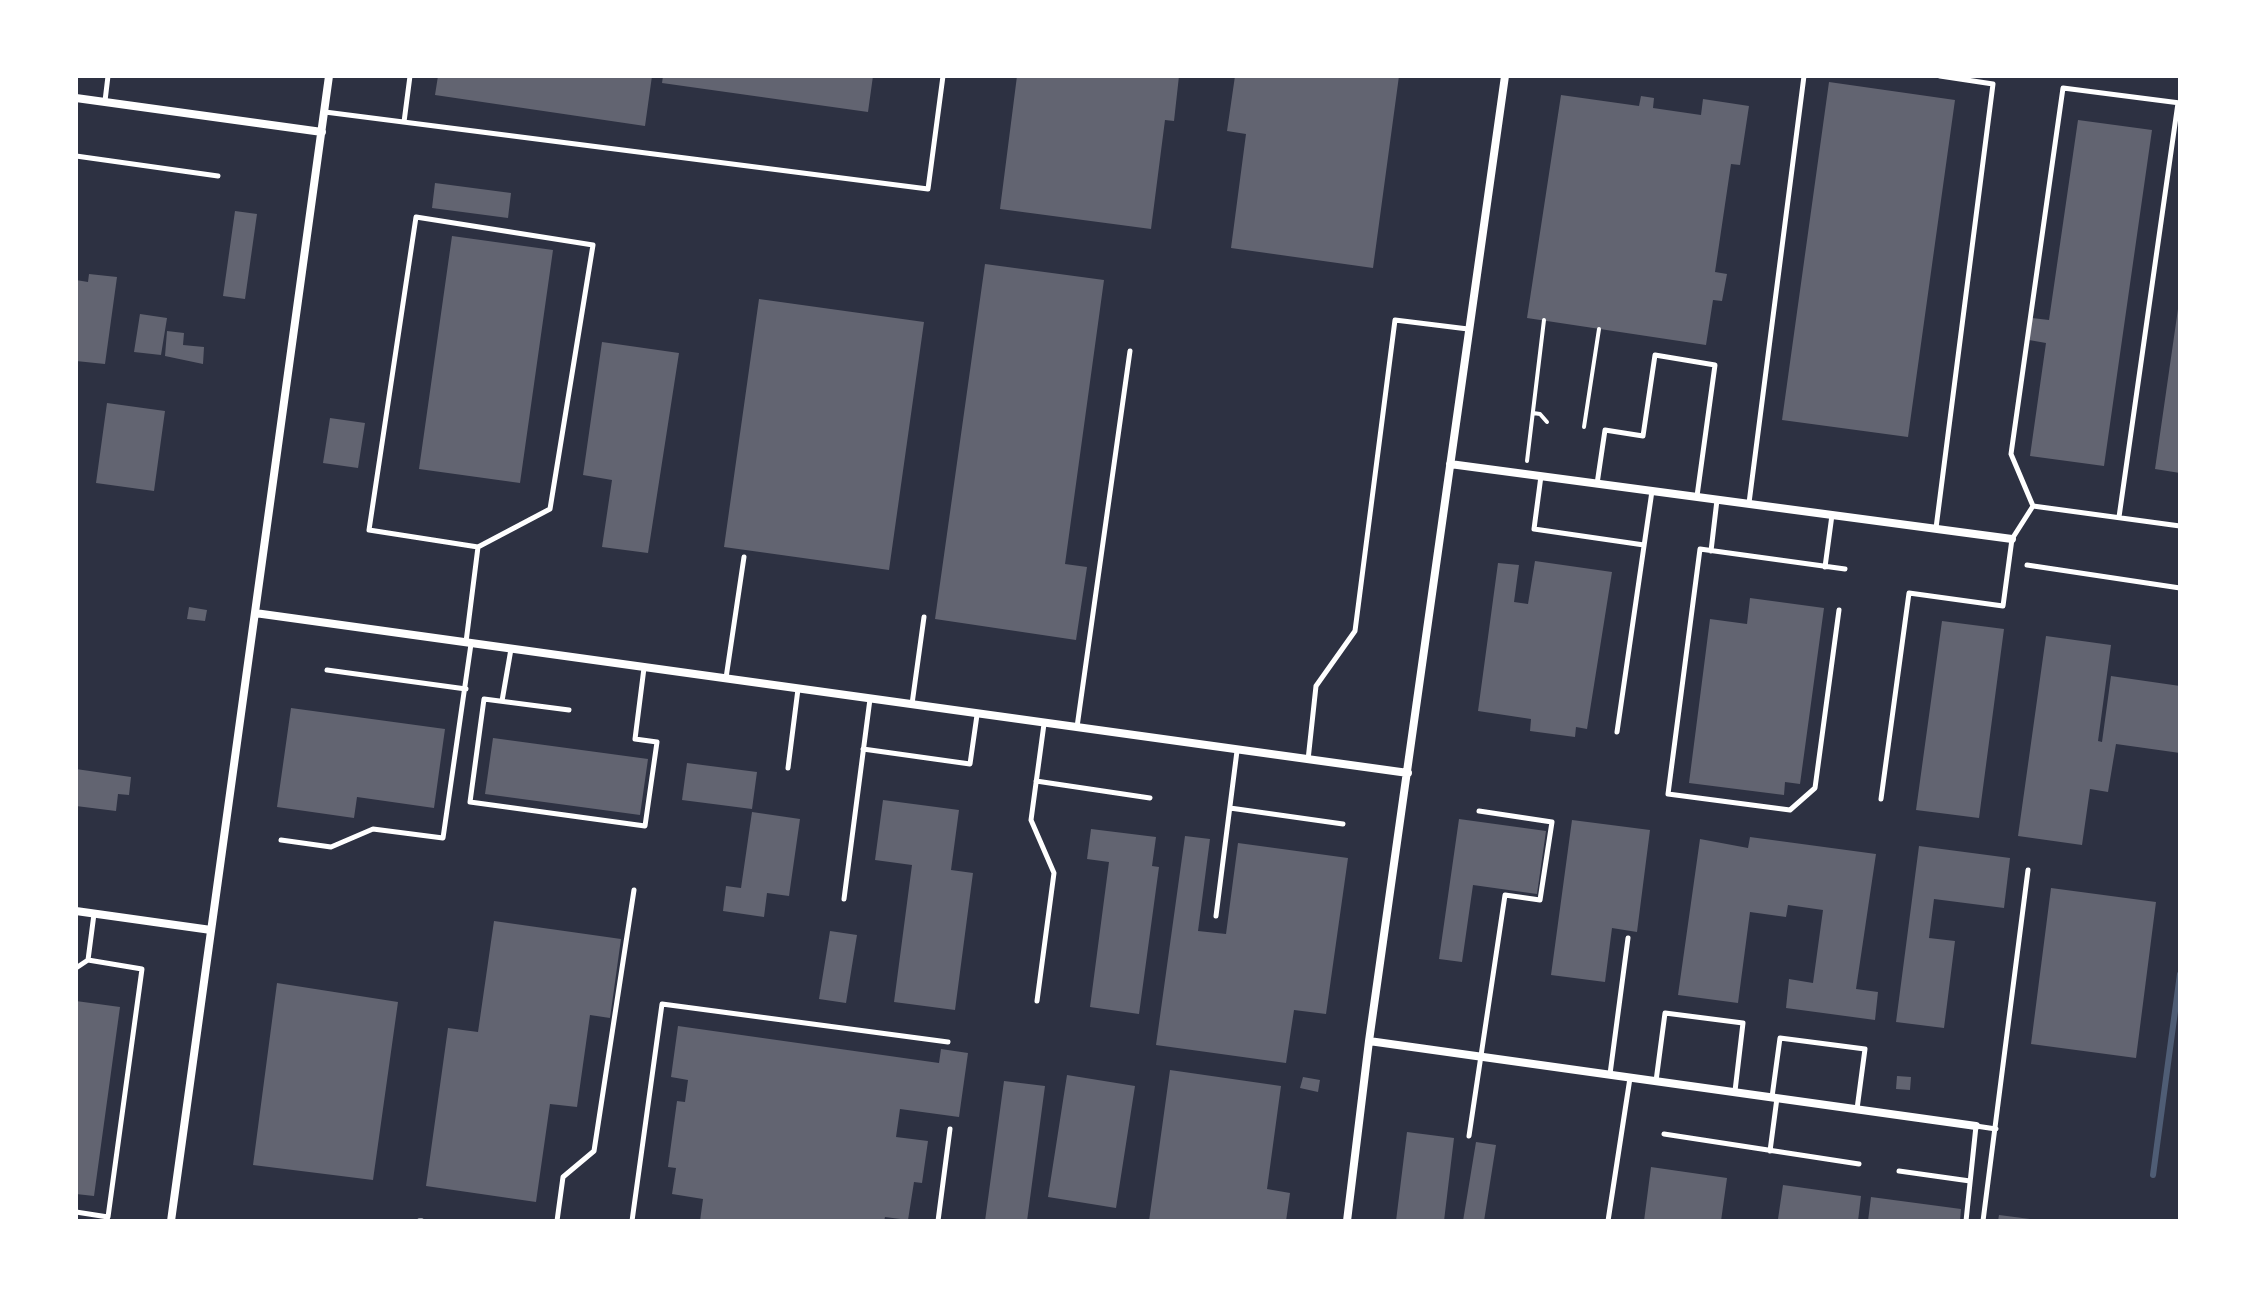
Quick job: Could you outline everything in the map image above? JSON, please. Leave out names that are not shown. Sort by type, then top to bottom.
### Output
[{"type":"street","points":[[171,1221],[329,76]]},
{"type":"street","points":[[1347,1221],[1369,1041],[1505,76]]},
{"type":"street","points":[[76,98],[322,132]]},
{"type":"street","points":[[1450,464],[2012,539]]},
{"type":"street","points":[[255,613],[1408,773]]},
{"type":"street","points":[[76,911],[211,930]]},
{"type":"street","points":[[1369,1041],[1976,1126]]},
{"type":"lane","points":[[105,101],[108,76]]},
{"type":"lane","points":[[404,122],[410,76]]},
{"type":"lane","points":[[324,112],[928,189],[943,76]]},
{"type":"lane","points":[[1749,504],[1804,76]]},
{"type":"lane","points":[[1936,529],[1993,84],[1940,76]]},
{"type":"lane","points":[[2033,506],[2011,454],[2063,88],[2179,103],[2119,517]]},
{"type":"lane","points":[[76,156],[218,176]]},
{"type":"lane","points":[[416,217],[593,245],[550,509],[478,547],[369,530],[416,217]]},
{"type":"lane","points":[[1307,761],[1316,686],[1355,631],[1395,320],[1468,329]]},
{"type":"lane","points":[[1077,728],[1130,351]]},
{"type":"lane","points":[[1597,484],[1605,430],[1643,436],[1655,355],[1715,365],[1697,497]]},
{"type":"lane","points":[[1541,476],[1534,529],[1644,545]]},
{"type":"lane","points":[[1617,732],[1652,491]]},
{"type":"lane","points":[[1711,551],[1717,500]]},
{"type":"lane","points":[[2033,506],[2180,526]]},
{"type":"lane","points":[[1881,799],[1909,593],[2003,606],[2012,539],[2033,506]]},
{"type":"lane","points":[[1825,567],[1832,515]]},
{"type":"lane","points":[[281,840],[331,847],[373,829],[443,838],[466,689],[478,547]]},
{"type":"lane","points":[[1839,610],[1815,788],[1790,810],[1668,794],[1700,549],[1845,569]]},
{"type":"lane","points":[[725,679],[744,557]]},
{"type":"lane","points":[[2027,565],[2180,588]]},
{"type":"lane","points":[[912,705],[924,617]]},
{"type":"lane","points":[[502,701],[511,649]]},
{"type":"lane","points":[[569,710],[484,699],[470,802],[645,826],[657,742],[635,739],[644,668]]},
{"type":"lane","points":[[327,670],[466,689]]},
{"type":"lane","points":[[788,768],[798,689]]},
{"type":"lane","points":[[844,899],[870,699]]},
{"type":"lane","points":[[863,749],[970,764],[977,715]]},
{"type":"lane","points":[[1037,1001],[1054,873],[1031,820],[1044,724]]},
{"type":"lane","points":[[1216,916],[1237,751]]},
{"type":"lane","points":[[1036,781],[1150,798]]},
{"type":"lane","points":[[1230,808],[1343,824]]},
{"type":"lane","points":[[1469,1136],[1505,895],[1540,900],[1552,822],[1479,811]]},
{"type":"lane","points":[[1983,1221],[2028,870]]},
{"type":"lane","points":[[557,1221],[563,1177],[594,1151],[634,890]]},
{"type":"lane","points":[[88,960],[94,913]]},
{"type":"lane","points":[[1610,1075],[1628,938]]},
{"type":"lane","points":[[76,968],[88,960],[142,969],[108,1217],[76,1212]]},
{"type":"lane","points":[[632,1221],[662,1004],[948,1042]]},
{"type":"lane","points":[[1656,1081],[1665,1013],[1743,1023],[1735,1092]]},
{"type":"lane","points":[[1770,1151],[1780,1038],[1865,1049],[1857,1109]]},
{"type":"lane","points":[[1608,1221],[1630,1078]]},
{"type":"lane","points":[[1966,1221],[1976,1126],[1996,1129]]},
{"type":"lane","points":[[938,1221],[950,1129]]},
{"type":"lane","points":[[1664,1134],[1859,1164]]},
{"type":"lane","points":[[1899,1171],[1970,1181]]},
{"type":"path","points":[[1525,474],[1544,320]]},
{"type":"path","points":[[1584,427],[1599,329]]},
{"type":"path","points":[[1533,413],[1540,414],[1547,422]]},
{"type":"building","points":[[438,76],[652,76],[645,126],[435,95]]},
{"type":"building","points":[[663,76],[873,76],[868,112],[662,83]]},
{"type":"building","points":[[1017,76],[1179,76],[1174,121],[1165,120],[1151,229],[1000,209]]},
{"type":"building","points":[[1235,76],[1399,76],[1373,268],[1231,248],[1246,134],[1227,131]]},
{"type":"building","points":[[1829,82],[1955,100],[1908,437],[1782,420]]},
{"type":"building","points":[[1561,95],[1639,106],[1641,96],[1654,98],[1653,108],[1701,115],[1703,99],[1749,106],[1740,165],[1731,164],[1715,272],[1727,274],[1722,301],[1713,300],[1706,345],[1527,318]]},
{"type":"building","points":[[2078,120],[2152,130],[2104,466],[2030,456],[2046,343],[2029,340],[2032,318],[2049,320]]},
{"type":"building","points":[[435,183],[511,193],[508,218],[432,208]]},
{"type":"building","points":[[235,211],[257,214],[245,299],[223,296]]},
{"type":"building","points":[[452,236],[553,250],[520,483],[419,469]]},
{"type":"building","points":[[985,264],[1104,280],[1065,564],[1087,567],[1076,640],[935,619]]},
{"type":"building","points":[[89,274],[117,277],[105,364],[76,361],[76,280],[88,282]]},
{"type":"building","points":[[759,299],[924,322],[889,570],[724,547]]},
{"type":"building","points":[[2180,309],[2180,473],[2155,469]]},
{"type":"building","points":[[140,314],[167,318],[161,355],[134,352]]},
{"type":"building","points":[[167,331],[184,333],[183,345],[204,347],[203,364],[165,356]]},
{"type":"building","points":[[602,342],[679,353],[648,553],[602,547],[612,480],[583,475]]},
{"type":"building","points":[[107,403],[165,411],[154,491],[96,483]]},
{"type":"building","points":[[330,418],[365,423],[358,468],[323,463]]},
{"type":"building","points":[[1535,561],[1612,572],[1587,729],[1576,727],[1575,737],[1530,731],[1531,719],[1478,711],[1498,563],[1519,565],[1514,602],[1528,604]]},
{"type":"building","points":[[1750,598],[1824,608],[1800,784],[1785,782],[1784,795],[1689,783],[1710,619],[1747,624]]},
{"type":"building","points":[[189,607],[207,610],[205,621],[187,619]]},
{"type":"building","points":[[1942,621],[2004,629],[1979,818],[1916,810]]},
{"type":"building","points":[[2046,636],[2111,645],[2098,741],[2102,742],[2111,676],[2180,686],[2180,753],[2116,744],[2108,792],[2090,789],[2082,845],[2018,836]]},
{"type":"building","points":[[291,708],[445,729],[434,808],[357,797],[354,818],[277,807]]},
{"type":"building","points":[[493,738],[648,759],[640,815],[485,794]]},
{"type":"building","points":[[687,763],[757,772],[752,809],[682,800]]},
{"type":"building","points":[[76,769],[131,777],[129,795],[118,794],[116,811],[76,806]]},
{"type":"building","points":[[883,800],[959,810],[951,870],[973,873],[955,1010],[894,1002],[912,865],[875,860]]},
{"type":"building","points":[[752,812],[800,819],[789,896],[767,893],[764,917],[723,911],[726,886],[741,888]]},
{"type":"building","points":[[1459,819],[1546,831],[1537,894],[1473,885],[1462,962],[1439,959]]},
{"type":"building","points":[[1572,820],[1650,830],[1637,932],[1612,928],[1605,982],[1551,975]]},
{"type":"building","points":[[1091,829],[1156,837],[1152,866],[1159,867],[1139,1014],[1090,1007],[1109,862],[1087,859]]},
{"type":"building","points":[[1185,836],[1210,839],[1198,931],[1226,934],[1238,843],[1348,858],[1326,1014],[1294,1010],[1286,1063],[1156,1045]]},
{"type":"building","points":[[1750,837],[1876,854],[1856,989],[1878,992],[1875,1020],[1786,1008],[1789,979],[1813,983],[1823,910],[1788,905],[1786,917],[1750,912],[1738,1003],[1678,995],[1700,839],[1748,848]]},
{"type":"building","points":[[1919,846],[2010,858],[2004,908],[1934,899],[1929,938],[1955,941],[1944,1028],[1896,1022]]},
{"type":"building","points":[[2051,888],[2156,902],[2136,1058],[2031,1044]]},
{"type":"building","points":[[494,921],[621,939],[610,1018],[590,1015],[577,1107],[550,1104],[536,1202],[426,1186],[448,1028],[478,1032]]},
{"type":"building","points":[[830,931],[857,935],[846,1003],[819,999]]},
{"type":"building","points":[[277,983],[398,1002],[373,1180],[253,1165]]},
{"type":"building","points":[[76,1001],[120,1007],[94,1196],[76,1194]]},
{"type":"building","points":[[678,1026],[939,1063],[941,1049],[968,1053],[959,1117],[900,1109],[896,1137],[928,1141],[922,1183],[914,1182],[908,1220],[885,1217],[884,1221],[700,1221],[703,1199],[672,1194],[676,1168],[668,1167],[677,1101],[685,1102],[688,1080],[671,1077]]},
{"type":"building","points":[[1170,1070],[1281,1086],[1267,1189],[1290,1193],[1286,1221],[1149,1221]]},
{"type":"building","points":[[1067,1075],[1135,1086],[1116,1208],[1048,1197]]},
{"type":"building","points":[[1897,1076],[1911,1077],[1910,1090],[1896,1089]]},
{"type":"building","points":[[1303,1077],[1320,1080],[1318,1092],[1300,1088]]},
{"type":"building","points":[[1004,1081],[1045,1086],[1027,1221],[985,1221]]},
{"type":"building","points":[[1407,1132],[1454,1138],[1444,1221],[1396,1221]]},
{"type":"building","points":[[1476,1142],[1496,1145],[1484,1221],[1463,1221]]},
{"type":"building","points":[[1651,1167],[1727,1178],[1721,1221],[1644,1221]]},
{"type":"building","points":[[1783,1185],[1861,1196],[1858,1221],[1778,1219]]},
{"type":"building","points":[[1871,1197],[1961,1209],[1960,1221],[1868,1221]]},
{"type":"building","points":[[1999,1215],[2030,1219],[2030,1221],[1998,1221]]},
{"type":"waterway","points":[[2153,1175],[2180,974]]}]
